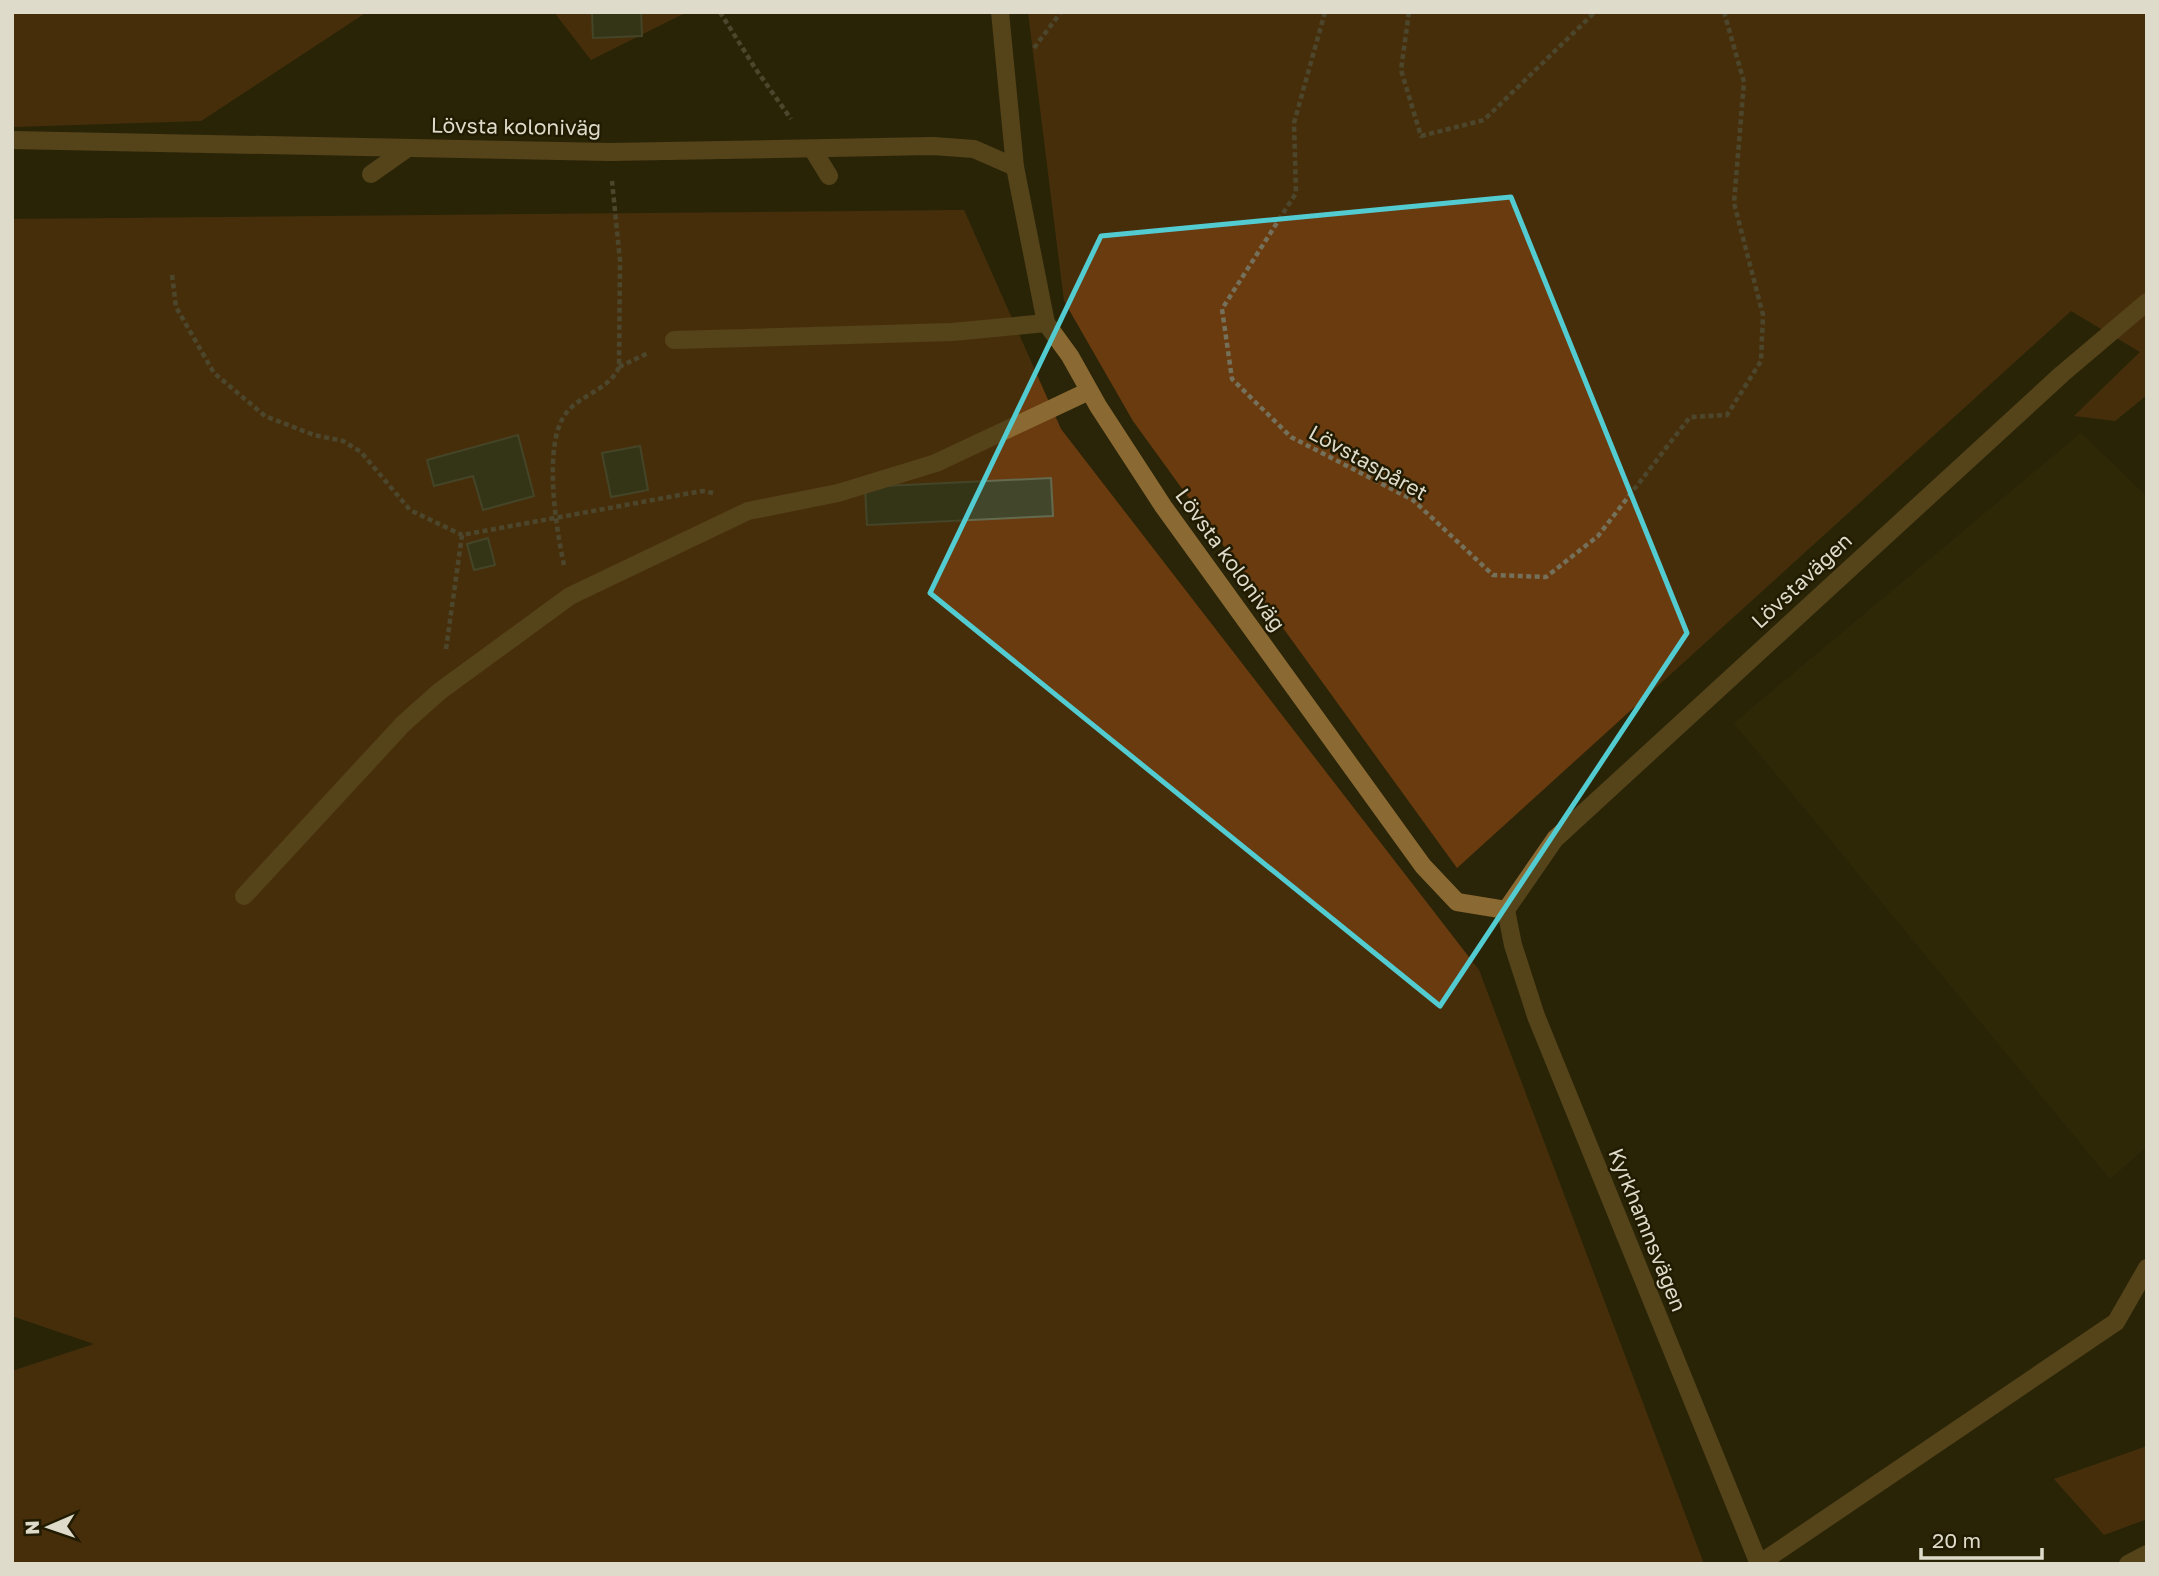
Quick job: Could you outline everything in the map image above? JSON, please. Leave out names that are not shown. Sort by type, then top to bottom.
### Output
[{"type":"street","name":"Lövsta koloniväg","points":[[1000,12],[1015,167],[1046,323],[1070,356],[1089,391],[1163,506],[1423,866],[1457,902],[1506,910]]},
{"type":"street","name":"Lövsta koloniväg","points":[[12,140],[610,152],[933,146],[974,149],[1015,167]]},
{"type":"street","points":[[371,174],[408,148]]},
{"type":"street","points":[[813,149],[829,176]]},
{"type":"street","name":"Lövstavägen","points":[[1506,910],[1555,839],[2062,374],[2147,302]]},
{"type":"street","points":[[674,340],[952,332],[1046,323]]},
{"type":"street","points":[[244,896],[403,724],[440,691],[570,596],[748,510],[838,493],[936,463],[1089,391]]},
{"type":"street","name":"Kyrkhamnsvägen","points":[[1506,910],[1513,945],[1536,1016],[1759,1564]]},
{"type":"street","points":[[1759,1564],[2116,1322],[2147,1268]]},
{"type":"street","points":[[2128,1564],[2147,1554]]},
{"type":"path","points":[[720,12],[755,68],[813,149]]},
{"type":"path","name":"Lövstaspåret","points":[[1325,12],[1294,123],[1296,194],[1222,309],[1232,379],[1291,437],[1413,500],[1493,575],[1546,577],[1598,536],[1690,417],[1727,415],[1761,361],[1763,315],[1734,203],[1744,82],[1724,12]]},
{"type":"path","points":[[1409,12],[1401,69],[1421,136],[1484,120],[1595,12]]},
{"type":"path","points":[[570,596],[554,520],[554,440],[566,412],[614,379],[619,368],[620,261],[610,152]]},
{"type":"path","points":[[172,275],[176,307],[214,373],[265,416],[314,435],[343,441],[361,452],[410,510],[462,536],[702,491],[732,496],[748,510]]},
{"type":"path","points":[[440,691],[462,536]]},
{"type":"highlighted area","points":[[1511,197],[1687,633],[1440,1006],[930,593],[1101,236]]},
{"type":"shaded area","points":[[12,12],[367,12],[201,121],[12,127]]},
{"type":"shaded area","points":[[554,12],[687,12],[591,60]]},
{"type":"shaded area","points":[[1028,12],[2147,12],[2147,395],[2115,421],[2074,416],[2140,352],[2071,311],[1457,868],[1133,421],[1064,301]]},
{"type":"shaded area","points":[[964,210],[1061,429],[1479,970],[1704,1564],[12,1564],[12,1371],[94,1344],[12,1316],[12,219]]},
{"type":"shaded area","points":[[2081,433],[2147,497],[2147,1146],[2110,1179],[1734,723]]},
{"type":"shaded area","points":[[2147,1446],[2147,1519],[2104,1535],[2054,1479]]},
{"type":"building","points":[[592,12],[641,12],[642,36],[593,38]]},
{"type":"building","points":[[518,435],[534,496],[483,510],[473,476],[434,486],[427,460]]},
{"type":"building","points":[[640,446],[648,490],[611,497],[602,453]]},
{"type":"building","points":[[1051,478],[1053,516],[867,525],[865,487]]},
{"type":"building","points":[[488,538],[495,565],[474,570],[467,544]]}]
